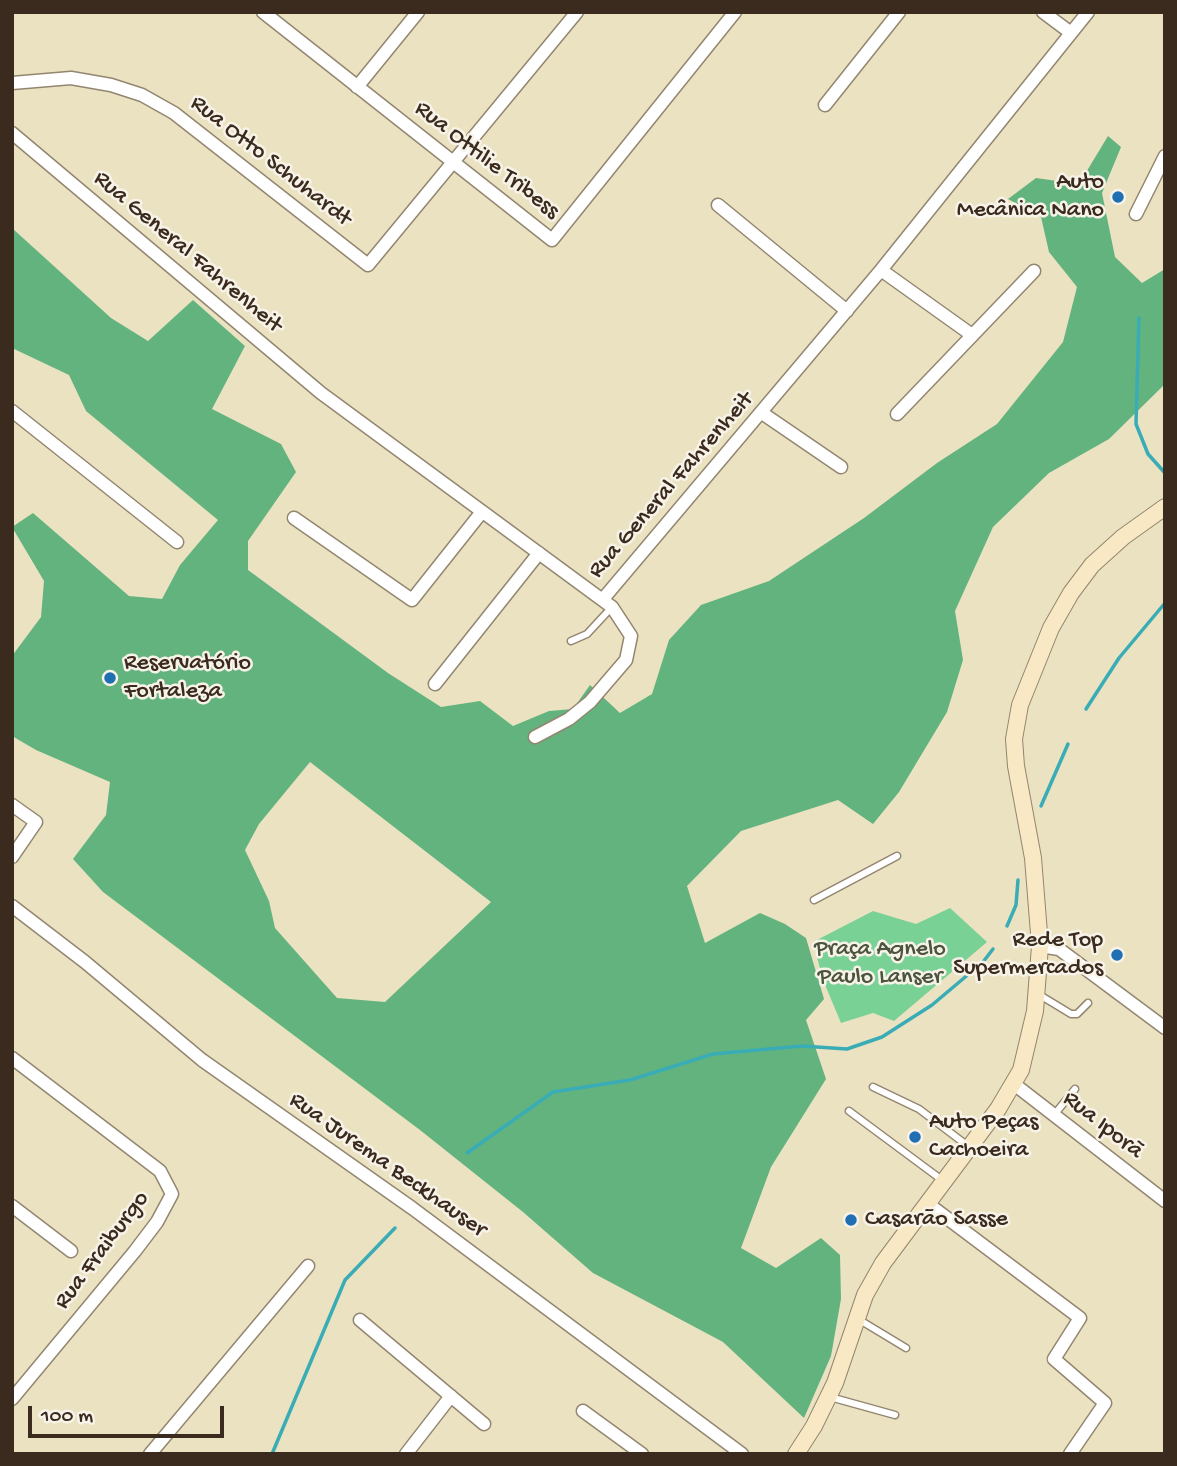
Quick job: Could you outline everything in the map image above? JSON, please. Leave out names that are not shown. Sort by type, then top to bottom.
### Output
[{"type":"main road","points":[[796,1454],[828,1397],[857,1318],[883,1263],[1014,1084],[1029,1044],[1040,946],[1033,858],[1016,766],[1014,739],[1020,705],[1051,628],[1071,593],[1102,556],[1165,507]]},
{"type":"street","name":"Rua Ottilie Tribess","points":[[263,12],[552,240],[735,12]]},
{"type":"street","points":[[357,87],[418,12]]},
{"type":"street","points":[[455,164],[577,12]]},
{"type":"street","points":[[825,104],[900,12]]},
{"type":"street","points":[[1043,12],[1071,33]]},
{"type":"street","name":"Rua General Fahrenheit","points":[[12,133],[321,393],[607,603],[881,270],[1088,12]]},
{"type":"street","name":"Rua Otto Schuhardt","points":[[12,83],[71,78],[111,85],[142,95],[174,113],[368,265],[455,164]]},
{"type":"street","points":[[1136,214],[1165,156]]},
{"type":"street","points":[[718,205],[847,311]]},
{"type":"street","points":[[881,270],[972,335]]},
{"type":"street","points":[[897,414],[1034,271]]},
{"type":"street","points":[[12,411],[177,542]]},
{"type":"street","points":[[762,413],[841,467]]},
{"type":"street","points":[[294,518],[412,600],[418,597],[481,513]]},
{"type":"street","points":[[435,684],[539,553]]},
{"type":"street","points":[[535,737],[569,719],[590,702],[626,660],[631,636],[607,603]]},
{"type":"street","points":[[12,805],[36,822],[12,856]]},
{"type":"street","name":"Rua Jurema Beckhauser","points":[[12,906],[85,962],[202,1060],[412,1208],[743,1454]]},
{"type":"street","points":[[1040,946],[1059,949],[1165,1028]]},
{"type":"street","name":"Rua Fraiburgo","points":[[12,1058],[160,1171],[172,1194],[142,1241],[12,1399]]},
{"type":"street","name":"Rua Iporã","points":[[1014,1084],[1165,1201]]},
{"type":"street","points":[[928,1203],[1080,1318],[1054,1359],[1105,1403],[1070,1454]]},
{"type":"street","points":[[12,1206],[71,1251]]},
{"type":"street","points":[[150,1454],[308,1266]]},
{"type":"street","points":[[360,1320],[484,1424]]},
{"type":"street","points":[[406,1454],[450,1396]]},
{"type":"street","points":[[583,1411],[642,1454]]},
{"type":"lane","points":[[571,641],[587,634],[607,603]]},
{"type":"lane","points":[[814,900],[897,856]]},
{"type":"lane","points":[[1036,993],[1071,1014],[1077,1014],[1088,1003]]},
{"type":"lane","points":[[873,1087],[919,1110],[970,1147]]},
{"type":"lane","points":[[1054,1115],[1075,1089]]},
{"type":"lane","points":[[849,1111],[944,1181]]},
{"type":"lane","points":[[857,1318],[906,1348]]},
{"type":"lane","points":[[828,1397],[895,1415]]},
{"type":"green space","points":[[1108,136],[1121,147],[1102,193],[1115,257],[1142,283],[1165,269],[1165,384],[1109,439],[1049,473],[993,527],[955,611],[963,660],[947,712],[899,792],[873,824],[838,800],[741,831],[687,886],[705,943],[760,913],[785,924],[806,938],[824,999],[806,1020],[826,1079],[771,1167],[741,1248],[776,1268],[821,1238],[840,1255],[841,1299],[831,1356],[804,1418],[723,1342],[593,1273],[523,1212],[420,1130],[103,892],[73,859],[106,815],[110,782],[36,750],[12,736],[12,656],[41,617],[44,581],[12,527],[33,513],[129,596],[162,599],[180,565],[218,520],[86,411],[69,375],[12,348],[12,228],[111,318],[148,341],[193,300],[245,346],[212,409],[281,444],[296,472],[248,541],[248,570],[388,673],[441,707],[480,701],[513,726],[549,711],[573,709],[590,685],[620,713],[652,694],[669,640],[701,605],[769,581],[997,424],[1063,342],[1077,287],[1049,252],[1041,217],[1008,199],[1036,178],[1079,184]],"holes":[[[310,762],[491,902],[385,1002],[337,998],[275,928],[269,901],[245,850],[259,824]]]},
{"type":"green space","name":"Praça Agnelo Paulo Lanser","points":[[950,908],[987,942],[894,1021],[873,1013],[841,1023],[823,980],[813,942],[873,911],[916,924]]},
{"type":"waterway","points":[[1139,318],[1136,424],[1148,454],[1165,473]]},
{"type":"waterway","points":[[1086,709],[1119,658],[1165,603]]},
{"type":"waterway","points":[[1041,806],[1068,744]]},
{"type":"waterway","points":[[1007,926],[1016,905],[1018,880]]},
{"type":"waterway","points":[[467,1153],[553,1092],[630,1080],[713,1054],[802,1046],[847,1049],[882,1037],[932,1005],[983,962],[993,949]]},
{"type":"waterway","points":[[272,1454],[345,1280],[395,1228]]},
{"type":"place","name":"Auto Mecânica Nano","points":[[1118,197]]},
{"type":"place","name":"Reservatório Fortaleza","points":[[110,678]]},
{"type":"place","name":"Rede Top Supermercados","points":[[1117,955]]},
{"type":"place","name":"Auto Peças Cachoeira","points":[[915,1137]]},
{"type":"place","name":"Casarão Sasse","points":[[851,1220]]}]
